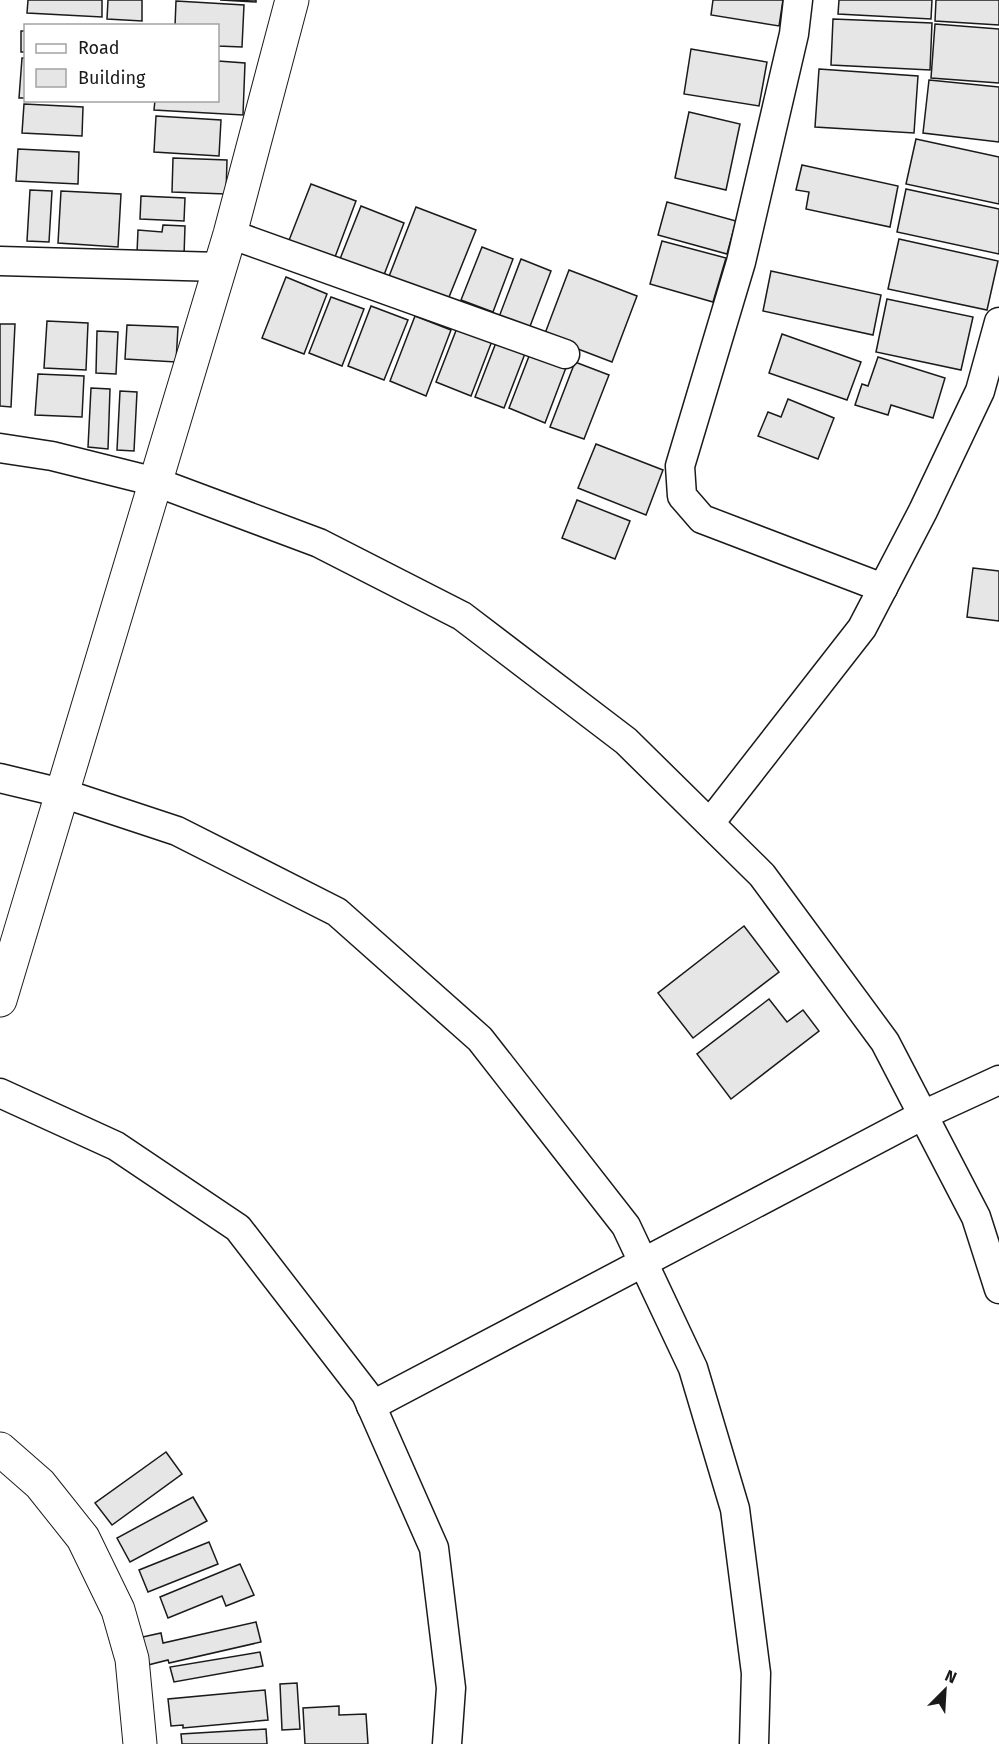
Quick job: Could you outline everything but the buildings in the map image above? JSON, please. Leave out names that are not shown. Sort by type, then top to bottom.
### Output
[{"type":"street","points":[[0,1000],[230,234],[292,0]]},
{"type":"street","points":[[798,0],[794,34],[741,262],[680,466],[682,496],[702,519],[883,588]]},
{"type":"street","points":[[230,234],[565,354]]},
{"type":"street","points":[[0,261],[220,267]]},
{"type":"street","points":[[710,823],[862,628],[923,511],[980,391],[999,322]]},
{"type":"street","points":[[0,447],[52,456],[156,482],[319,543],[462,616],[626,741],[762,875],[878,1032],[976,1217],[999,1289]]},
{"type":"street","points":[[0,778],[62,793],[177,831],[337,912],[480,1039],[626,1226],[693,1368],[735,1509],[756,1673],[754,1744]]},
{"type":"street","points":[[371,1406],[923,1115],[999,1080]]},
{"type":"street","points":[[0,1093],[116,1146],[238,1228],[366,1394],[434,1548],[451,1688],[447,1744]]},
{"type":"street","points":[[0,1449],[40,1484],[82,1538],[118,1610],[132,1659],[140,1744]]}]
